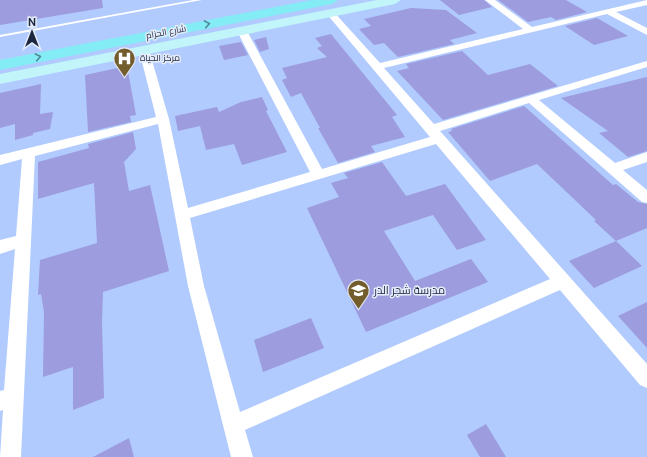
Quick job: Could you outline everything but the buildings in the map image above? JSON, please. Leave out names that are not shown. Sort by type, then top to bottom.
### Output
[{"type":"main road","name":"شارع الحزام","points":[[93,33],[271,0]]},
{"type":"main road","points":[[0,79],[71,58],[144,50],[242,31],[331,6],[395,0]]},
{"type":"main road","name":"شارع الحزام","points":[[0,65],[71,58],[331,6]]},
{"type":"street","points":[[489,0],[530,29]]},
{"type":"street","points":[[377,67],[607,10],[647,2]]},
{"type":"street","points":[[331,6],[377,67],[647,378]]},
{"type":"street","points":[[607,10],[647,32]]},
{"type":"street","points":[[242,31],[318,174]]},
{"type":"street","points":[[144,50],[163,119],[196,286],[242,457]]},
{"type":"street","points":[[182,214],[318,174],[531,99],[647,64]]},
{"type":"street","points":[[531,99],[647,198]]},
{"type":"street","points":[[0,160],[163,119]]},
{"type":"street","points":[[10,457],[8,398],[24,240],[29,153]]},
{"type":"street","points":[[612,169],[647,157]]},
{"type":"street","points":[[0,247],[24,240]]},
{"type":"street","points":[[234,425],[563,282]]},
{"type":"lane","points":[[0,36],[200,0]]},
{"type":"place","name":"مركز الحياة","points":[[124,78]]},
{"type":"place","name":"مدرسة شجر الدر","points":[[359,310]]}]
